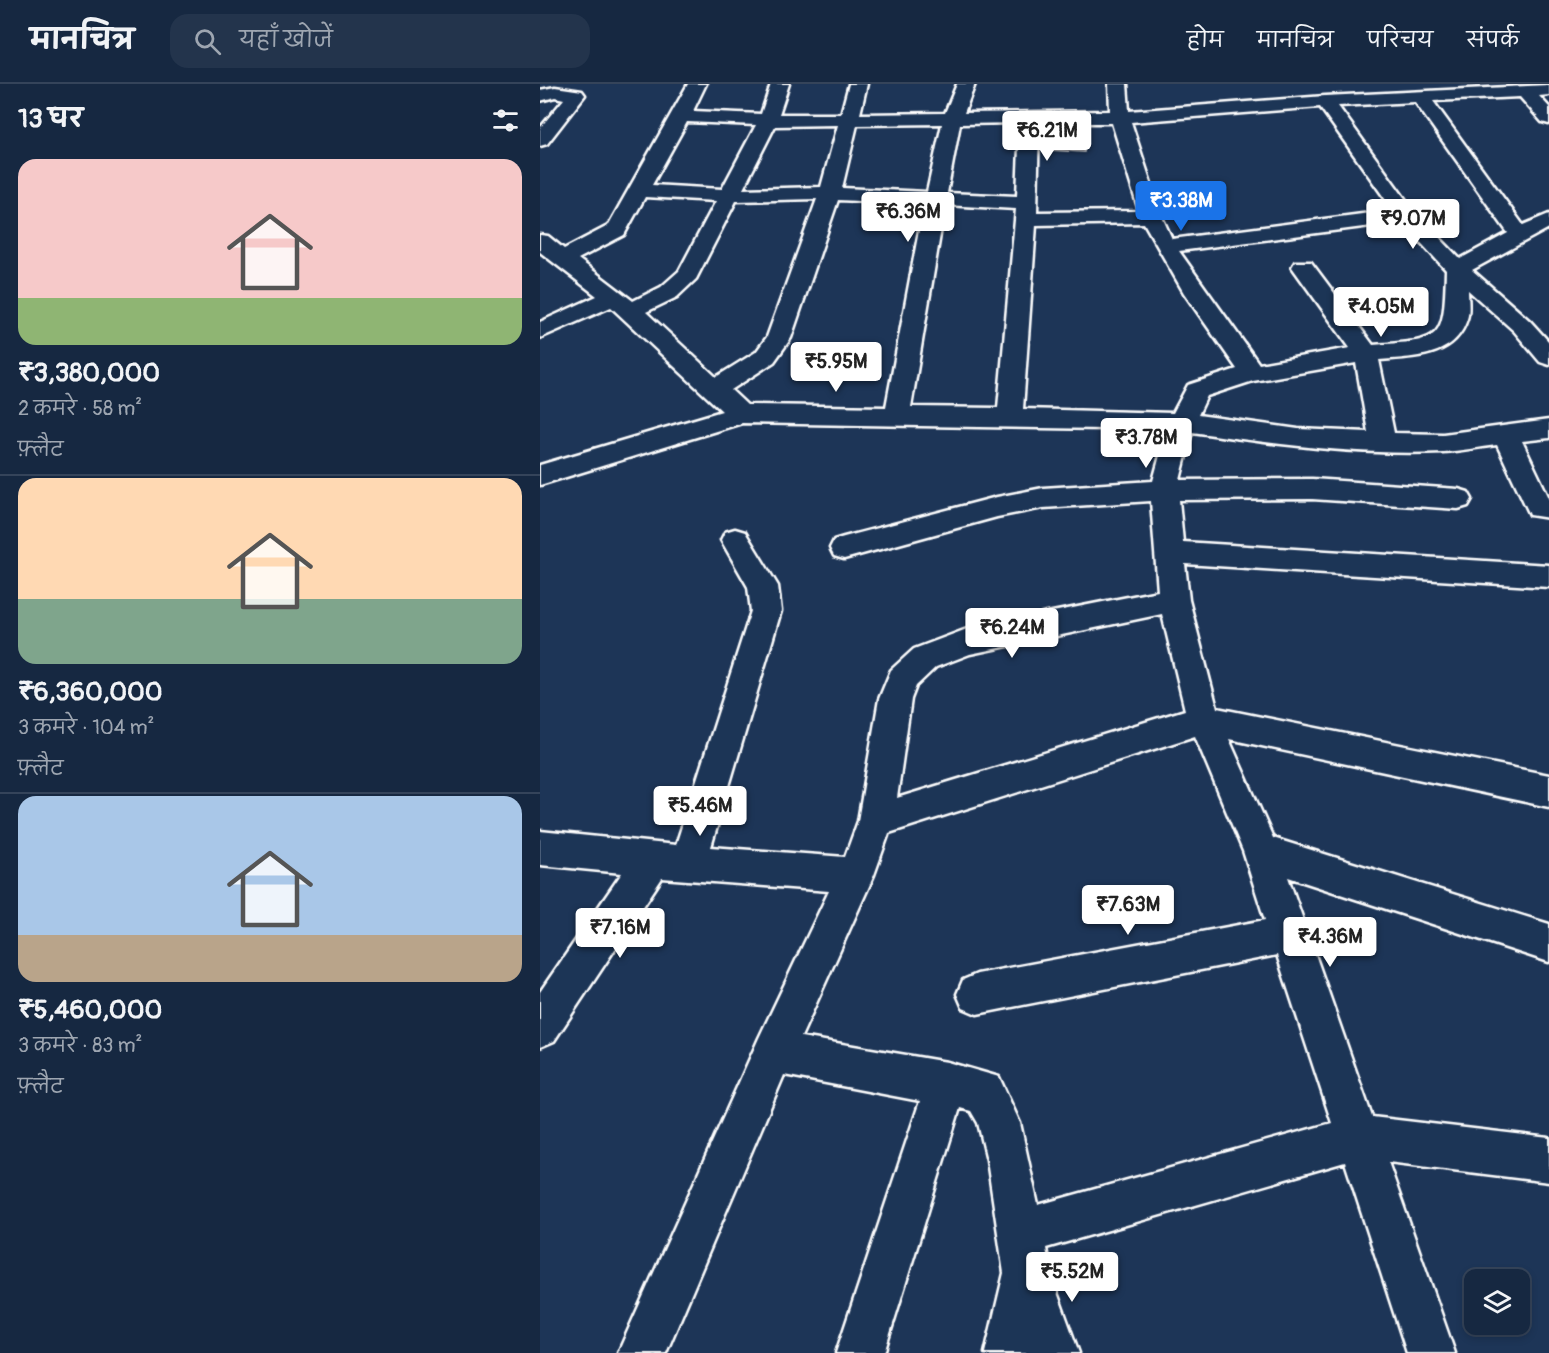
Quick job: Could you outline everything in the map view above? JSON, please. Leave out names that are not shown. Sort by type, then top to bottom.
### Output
[{"type":"street","points":[[563,258],[616,230],[636,190],[681,116],[697,84]]},
{"type":"street","points":[[540,331],[680,284],[688,274],[727,195],[768,120],[780,84]]},
{"type":"street","points":[[714,390],[748,369],[775,345],[828,193],[850,120],[858,84]]},
{"type":"street","points":[[897,416],[952,119],[966,84]]},
{"type":"street","points":[[1118,84],[1120,117],[1151,218],[1165,246],[1253,373]]},
{"type":"street","points":[[1285,84],[1293,103]]},
{"type":"street","points":[[681,116],[768,120],[1120,117],[1293,103],[1549,90]]},
{"type":"street","points":[[1525,91],[1549,118]]},
{"type":"street","points":[[540,96],[555,92],[576,95],[540,140]]},
{"type":"street","points":[[1420,96],[1519,234]]},
{"type":"street","points":[[1326,101],[1407,215],[1457,268],[1522,326],[1549,357]]},
{"type":"street","points":[[1010,417],[1025,211],[1029,119]]},
{"type":"street","points":[[636,190],[727,195],[828,193],[936,197],[1025,211],[1151,218]]},
{"type":"street","points":[[1165,246],[1407,215]]},
{"type":"street","points":[[1457,268],[1549,220]]},
{"type":"street","points":[[540,241],[622,304],[741,414]]},
{"type":"street","points":[[1303,267],[1366,353],[1383,442]]},
{"type":"street","points":[[1431,1353],[1261,851],[1204,718],[1174,600],[1164,490],[1182,422],[1197,391],[1253,373],[1366,353],[1419,349],[1438,343],[1447,334],[1456,318],[1457,268]]},
{"type":"street","points":[[540,475],[741,414],[1010,417],[1182,422],[1298,438],[1383,442],[1443,443],[1549,429]]},
{"type":"street","points":[[1505,434],[1546,514]]},
{"type":"street","points":[[844,548],[1008,504],[1042,498],[1164,490],[1312,489],[1458,499]]},
{"type":"street","points":[[540,1027],[671,861],[766,611],[763,586],[735,540]]},
{"type":"street","points":[[1169,552],[1549,576]]},
{"type":"street","points":[[642,1353],[773,1052],[856,875],[876,821],[895,699],[902,678],[925,658],[967,642],[1174,600]]},
{"type":"street","points":[[876,821],[1204,718],[1549,791]]},
{"type":"street","points":[[540,848],[671,861],[856,875]]},
{"type":"street","points":[[1261,851],[1549,943]]},
{"type":"street","points":[[977,994],[1289,934]]},
{"type":"street","points":[[773,1052],[984,1092],[992,1103],[1001,1128],[1023,1253],[1055,1353]]},
{"type":"street","points":[[860,1353],[946,1083]]},
{"type":"street","points":[[1023,1253],[1357,1137],[1549,1160]]},
{"type":"street","points":[[1009,1353],[1023,1253]]},
{"type":"building","points":[[1051,142],[1085,144],[1084,152],[1050,150]]}]
